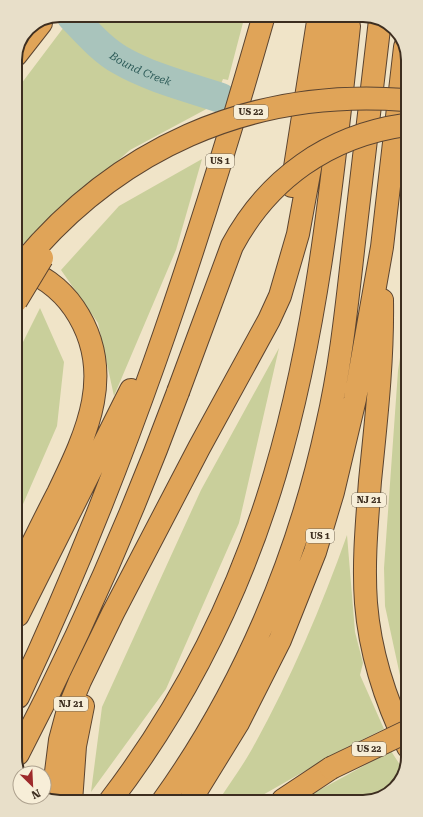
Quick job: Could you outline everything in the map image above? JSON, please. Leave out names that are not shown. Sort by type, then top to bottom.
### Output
[{"type":"highway","name":"US 1","points":[[22,688],[88,538],[131,424],[212,191],[262,22]]},
{"type":"highway","name":"NJ 21","points":[[55,795],[57,756],[64,726],[80,681],[113,613],[199,448],[245,350],[277,260],[285,224],[318,22]]},
{"type":"highway","points":[[199,448],[269,320],[285,283],[298,234],[337,22]]},
{"type":"highway","points":[[114,795],[160,729],[206,646],[245,562],[275,475],[298,388],[309,328],[327,209],[350,22]]},
{"type":"highway","points":[[167,795],[204,739],[233,686],[260,631],[294,545],[312,486],[327,427],[341,350],[379,26]]},
{"type":"highway","name":"US 1","points":[[194,795],[223,750],[253,697],[293,611],[315,552],[333,492],[349,431],[382,247],[401,82]]},
{"type":"highway","name":"US 22","points":[[22,265],[67,217],[112,180],[145,158],[185,136],[226,120],[255,111],[300,102],[328,99],[401,100]]},
{"type":"highway","points":[[22,746],[82,625],[123,529],[178,392],[232,246],[244,224],[264,198],[289,174],[323,152],[363,134],[401,126]]},
{"type":"highway","points":[[22,291],[38,265],[58,238],[89,202],[112,180]]},
{"type":"highway","name":"NJ 21","points":[[382,247],[383,342],[367,520],[365,588],[370,636],[376,663],[394,716],[401,732]]},
{"type":"highway","points":[[22,269],[46,280],[71,304],[88,336],[94,357],[95,380],[93,406],[82,444],[22,565]]},
{"type":"highway","points":[[22,607],[173,306]]},
{"type":"highway","points":[[72,795],[75,746],[83,705],[94,666],[113,613]]},
{"type":"highway","name":"US 22","points":[[290,795],[331,768],[401,734]]},
{"type":"green space","points":[[68,22],[243,22],[228,80],[223,79],[212,106],[130,150],[22,245],[22,83]]},
{"type":"green space","points":[[202,159],[176,250],[114,396],[98,323],[61,270],[119,206]]},
{"type":"green space","points":[[40,308],[64,362],[57,426],[22,506],[22,344]]},
{"type":"green space","points":[[279,348],[239,523],[166,689],[91,792],[102,707],[201,490]]},
{"type":"green space","points":[[401,351],[401,680],[385,606],[384,568],[398,371]]},
{"type":"green space","points":[[347,535],[355,632],[363,663],[360,675],[384,729],[347,747],[263,795],[222,795],[248,756],[266,723],[292,671],[327,590]]},
{"type":"green space","points":[[391,751],[400,765],[392,782],[378,792],[363,795],[310,795]]},
{"type":"waterway","name":"Bound Creek","points":[[77,22],[101,46],[120,60],[157,77],[221,98]]}]
